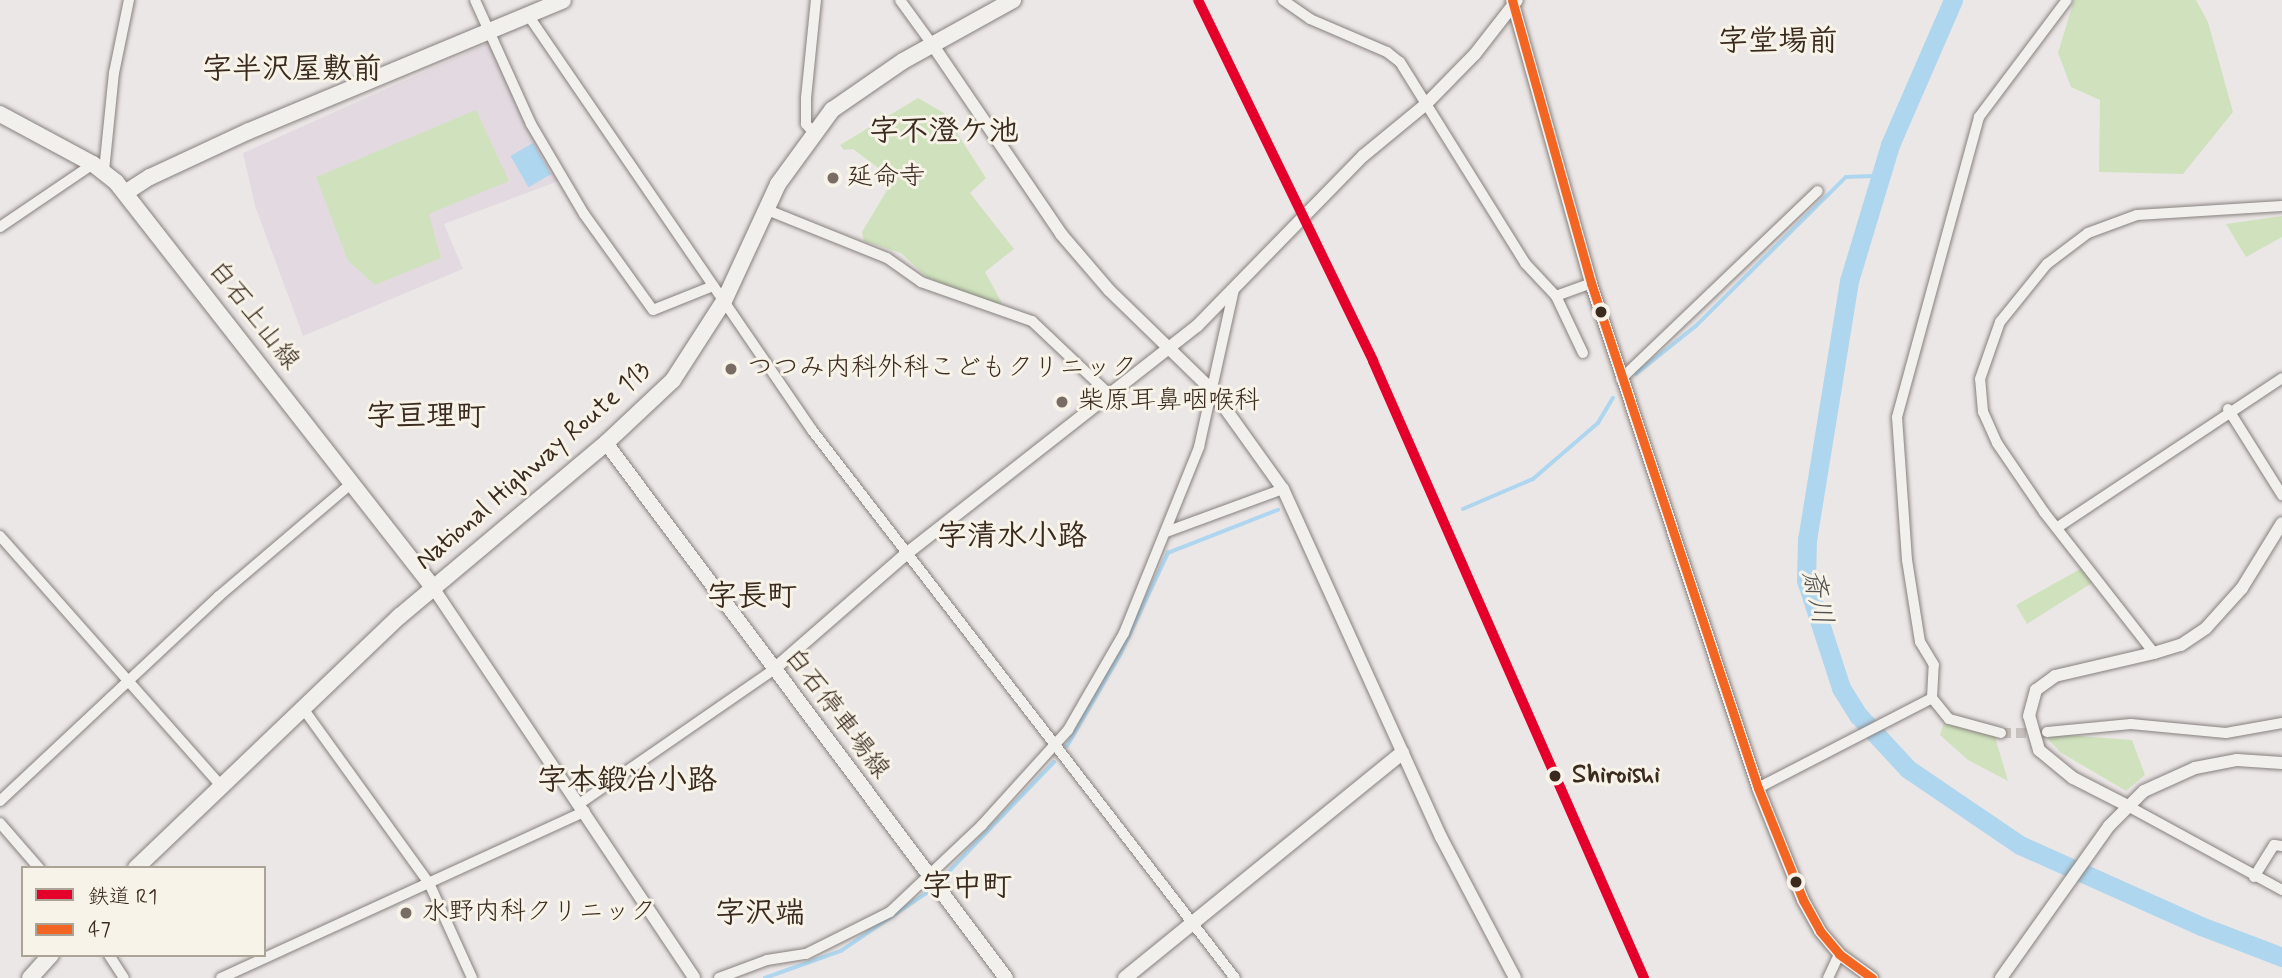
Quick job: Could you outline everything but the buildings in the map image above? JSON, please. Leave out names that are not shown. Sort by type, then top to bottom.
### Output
[{"type":"main road","points":[[125,193],[150,177],[249,131],[563,0]]},
{"type":"main road","name":"National Highway Route 113","points":[[138,866],[301,706],[432,586],[606,443],[673,380],[724,302],[765,209],[813,132],[863,86],[932,44],[1013,0]]},
{"type":"main road","name":"白石上山線","points":[[0,114],[99,168],[125,193],[432,586]]},
{"type":"main road","name":"白石停車場線","points":[[606,443],[932,883],[1006,978]]},
{"type":"main road","points":[[1125,978],[1402,753]]},
{"type":"main road","points":[[30,978],[49,957]]},
{"type":"street","points":[[0,227],[99,168],[129,0]]},
{"type":"street","points":[[475,0],[531,124],[584,214],[653,310],[713,286]]},
{"type":"street","points":[[813,132],[806,124],[806,98],[816,0]]},
{"type":"street","points":[[900,0],[1061,234],[1109,290],[1171,346],[1212,390],[1283,489],[1402,753],[1515,978]]},
{"type":"street","points":[[1283,0],[1347,38],[1387,52],[1400,62],[1525,263],[1556,296],[1583,353]]},
{"type":"street","points":[[2001,733],[1949,719],[1932,698],[1934,665],[1920,642],[1906,560],[1897,417],[1979,117],[2067,0]]},
{"type":"street","points":[[221,978],[429,883],[582,807],[773,670],[906,554],[1107,392],[1171,346],[1234,289],[1363,156],[1426,104],[1514,1]]},
{"type":"street","points":[[1514,1],[1591,283],[1758,788],[1803,900],[1839,954],[1872,978]]},
{"type":"street","points":[[528,15],[812,430],[1196,923],[1235,978]]},
{"type":"street","points":[[1621,379],[1818,191]]},
{"type":"street","points":[[2154,653],[2026,488],[1983,412],[1980,379],[2000,322],[2058,253],[2108,223],[2137,215],[2282,206]]},
{"type":"street","points":[[765,209],[887,258],[921,282],[1032,321],[1107,392]]},
{"type":"street","points":[[1556,296],[1591,283]]},
{"type":"street","points":[[719,978],[767,960],[806,954],[838,940],[890,912],[932,883],[1056,744],[1111,661],[1166,532],[1199,447],[1234,289]]},
{"type":"street","points":[[2058,527],[2228,409],[2282,378]]},
{"type":"street","points":[[2228,409],[2282,495]]},
{"type":"street","points":[[0,801],[127,681],[352,483]]},
{"type":"street","points":[[1166,532],[1283,489]]},
{"type":"street","points":[[2282,523],[2226,609],[2181,645],[2055,676],[2036,690],[2029,716],[2034,741],[2054,765],[2282,890]]},
{"type":"street","points":[[0,536],[220,785]]},
{"type":"street","points":[[432,586],[694,978]]},
{"type":"street","points":[[1758,788],[1839,743],[1932,698]]},
{"type":"street","points":[[301,706],[429,883],[472,978]]},
{"type":"street","points":[[2048,732],[2131,724],[2226,733],[2282,723]]},
{"type":"street","points":[[2001,978],[2126,806],[2151,787],[2195,768],[2237,760],[2282,763]]},
{"type":"street","points":[[0,822],[37,866]]},
{"type":"street","points":[[2254,877],[2274,845],[2282,846]]},
{"type":"street","points":[[1828,978],[1839,954]]},
{"type":"street","points":[[110,957],[124,978]]},
{"type":"shaded area","points":[[491,42],[564,179],[444,224],[463,269],[303,336],[255,206],[243,153]]},
{"type":"green space","points":[[2074,0],[2196,0],[2208,22],[2233,112],[2183,174],[2099,172],[2100,100],[2071,87],[2058,53]]},
{"type":"green space","points":[[918,98],[944,113],[986,178],[970,193],[1014,249],[985,272],[1002,303],[996,307],[927,277],[901,253],[864,241],[862,232],[889,187],[877,167],[853,149],[844,150],[840,145]]},
{"type":"green space","points":[[476,110],[509,181],[429,214],[441,258],[375,285],[348,261],[316,177]]},
{"type":"green space","points":[[2282,216],[2282,237],[2246,257],[2226,224]]},
{"type":"green space","points":[[2082,568],[2092,583],[2027,624],[2016,605]]},
{"type":"green space","points":[[1944,723],[1995,737],[2008,781],[1968,760],[1940,735]]},
{"type":"green space","points":[[2052,734],[2132,740],[2145,775],[2126,791],[2060,752],[2048,739]]},
{"type":"water","points":[[533,143],[551,174],[528,187],[510,156]]},
{"type":"waterway","name":"斎川","points":[[1953,0],[1890,145],[1849,281],[1807,539],[1806,580],[1841,688],[1858,715],[1908,769],[2020,845],[2201,926],[2282,957]]},
{"type":"waterway","points":[[1636,374],[1696,326],[1846,177],[1880,176]]},
{"type":"waterway","points":[[1463,509],[1533,479],[1598,423],[1613,398]]},
{"type":"waterway","points":[[1067,746],[1120,655],[1168,553],[1278,510]]},
{"type":"waterway","points":[[939,882],[1054,762]]},
{"type":"waterway","points":[[765,978],[841,951],[934,888]]},
{"type":"tunnel","points":[[2001,733],[2039,733]]},
{"type":"rail line","name":"R1","points":[[1198,0],[1373,361],[1644,978]]},
{"type":"transit line","name":"47","points":[[1512,0],[1591,283],[1758,788],[1803,900],[1820,931],[1839,954],[1872,978]]},
{"type":"place","name":"延命寺","points":[[833,178]]},
{"type":"place","name":"つつみ内科外科こどもクリニック","points":[[731,369]]},
{"type":"place","name":"柴原耳鼻咽喉科","points":[[1062,402]]},
{"type":"place","name":"Shiroishi","points":[[1555,776]]},
{"type":"place","name":"水野内科クリニック","points":[[406,913]]},
{"type":"district","name":"字堂場前","points":[[1778,42]]},
{"type":"district","name":"字半沢屋敷前","points":[[292,70]]},
{"type":"district","name":"字不澄ケ池","points":[[944,132]]},
{"type":"district","name":"字亘理町","points":[[426,417]]},
{"type":"district","name":"字清水小路","points":[[1012,537]]},
{"type":"district","name":"字長町","points":[[752,597]]},
{"type":"district","name":"字本鍛冶小路","points":[[627,781]]},
{"type":"district","name":"字中町","points":[[967,887]]},
{"type":"district","name":"字沢端","points":[[760,914]]}]
